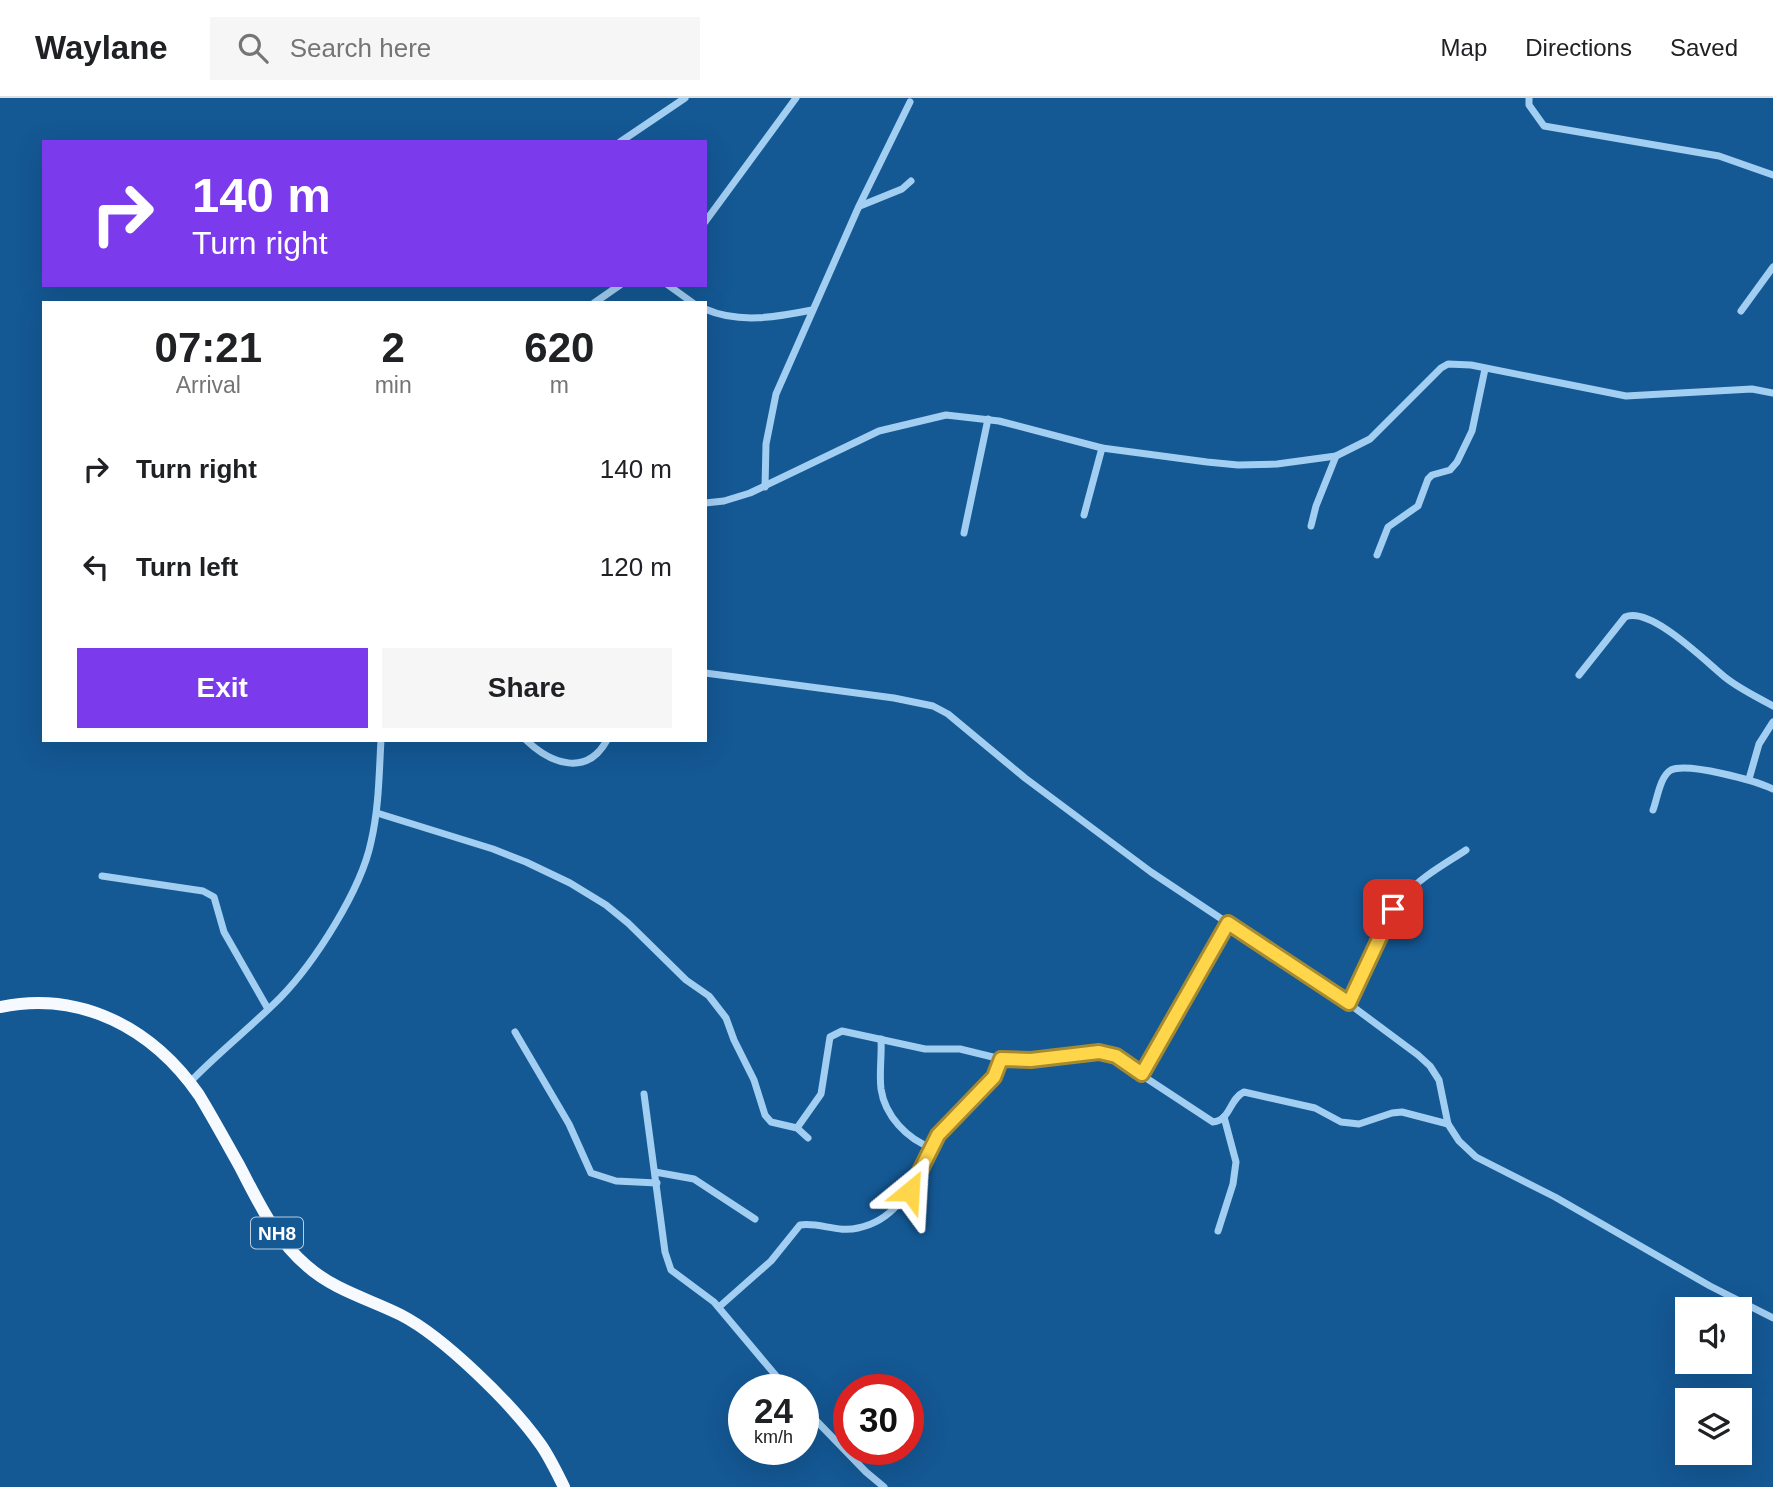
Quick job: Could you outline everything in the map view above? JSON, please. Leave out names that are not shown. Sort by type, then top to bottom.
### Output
[{"type":"highway","name":"NH8","points":[[0,1007],[45,1001],[63,1003],[99,1014],[145,1038],[175,1064],[190,1082],[271,1224],[293,1253],[330,1283],[403,1316],[450,1350],[527,1427],[548,1456],[564,1487]]},
{"type":"street","points":[[623,140],[685,98]]},
{"type":"street","points":[[707,219],[796,98]]},
{"type":"street","points":[[1529,98],[1529,105],[1544,126],[1719,156],[1773,175]]},
{"type":"street","points":[[765,487],[766,444],[776,394],[859,206],[909,102]]},
{"type":"street","points":[[859,206],[902,189],[912,181]]},
{"type":"street","points":[[1741,311],[1773,267]]},
{"type":"street","points":[[597,301],[617,287]]},
{"type":"street","points":[[671,287],[690,301]]},
{"type":"street","points":[[707,310],[723,316],[752,319],[812,310]]},
{"type":"street","points":[[707,503],[724,501],[765,487],[892,427],[946,415],[1017,425],[1102,448],[1238,465],[1277,464],[1336,456],[1370,439],[1448,364],[1626,396],[1752,389],[1773,393]]},
{"type":"street","points":[[1377,555],[1388,527],[1418,506],[1428,479],[1432,475],[1450,470],[1457,462],[1472,430],[1485,369]]},
{"type":"street","points":[[964,533],[988,419]]},
{"type":"street","points":[[1084,515],[1102,448]]},
{"type":"street","points":[[1311,526],[1336,456]]},
{"type":"street","points":[[1578,675],[1625,617],[1638,615],[1680,639],[1726,678],[1773,706]]},
{"type":"street","points":[[707,673],[894,698],[933,706],[948,714],[997,757],[1151,872],[1349,1003],[1430,1066],[1439,1080],[1448,1124],[1459,1142],[1476,1157],[1555,1197],[1710,1286],[1773,1318]]},
{"type":"street","points":[[1749,779],[1759,744],[1773,722]]},
{"type":"street","points":[[190,1082],[298,977],[336,922],[364,866],[377,813],[382,742]]},
{"type":"street","points":[[529,742],[550,758],[569,763],[592,760],[606,742]]},
{"type":"street","points":[[1653,810],[1667,774],[1672,770],[1690,769],[1749,779],[1773,789]]},
{"type":"street","points":[[377,813],[519,859],[569,883],[606,905],[686,980],[709,996],[726,1017],[754,1080],[765,1115],[771,1122],[797,1128],[807,1138]]},
{"type":"street","points":[[1349,1003],[1393,909],[1427,876],[1466,850]]},
{"type":"street","points":[[102,876],[203,891],[214,897],[224,932],[268,1009]]},
{"type":"street","points":[[1142,1074],[1228,923]]},
{"type":"street","points":[[514,1032],[569,1124],[591,1173],[616,1181],[657,1183]]},
{"type":"street","points":[[797,1128],[821,1094],[829,1043],[833,1034],[847,1032],[925,1049],[960,1049],[1001,1059],[1031,1060],[1099,1052],[1116,1056],[1213,1122],[1219,1122],[1234,1099],[1244,1092],[1315,1108],[1341,1122],[1359,1124],[1402,1112],[1448,1124]]},
{"type":"street","points":[[881,1039],[881,1087],[884,1104],[897,1124],[912,1138],[932,1149]]},
{"type":"street","points":[[719,1307],[771,1261],[800,1225],[837,1230],[858,1228],[876,1222],[892,1212],[910,1191],[947,1124],[994,1077],[1001,1059]]},
{"type":"street","points":[[644,1094],[669,1267],[719,1307],[775,1374]]},
{"type":"street","points":[[1218,1231],[1233,1184],[1236,1162],[1224,1117]]},
{"type":"street","points":[[654,1172],[694,1179],[755,1219]]},
{"type":"street","points":[[819,1423],[884,1487]]},
{"type":"street","points":[[869,1474],[871,1487]]},
{"type":"route","points":[[910,1191],[938,1135],[994,1077],[1000,1068],[1001,1059],[1031,1060],[1099,1052],[1116,1056],[1142,1074],[1228,923],[1349,1003],[1393,909]]}]
